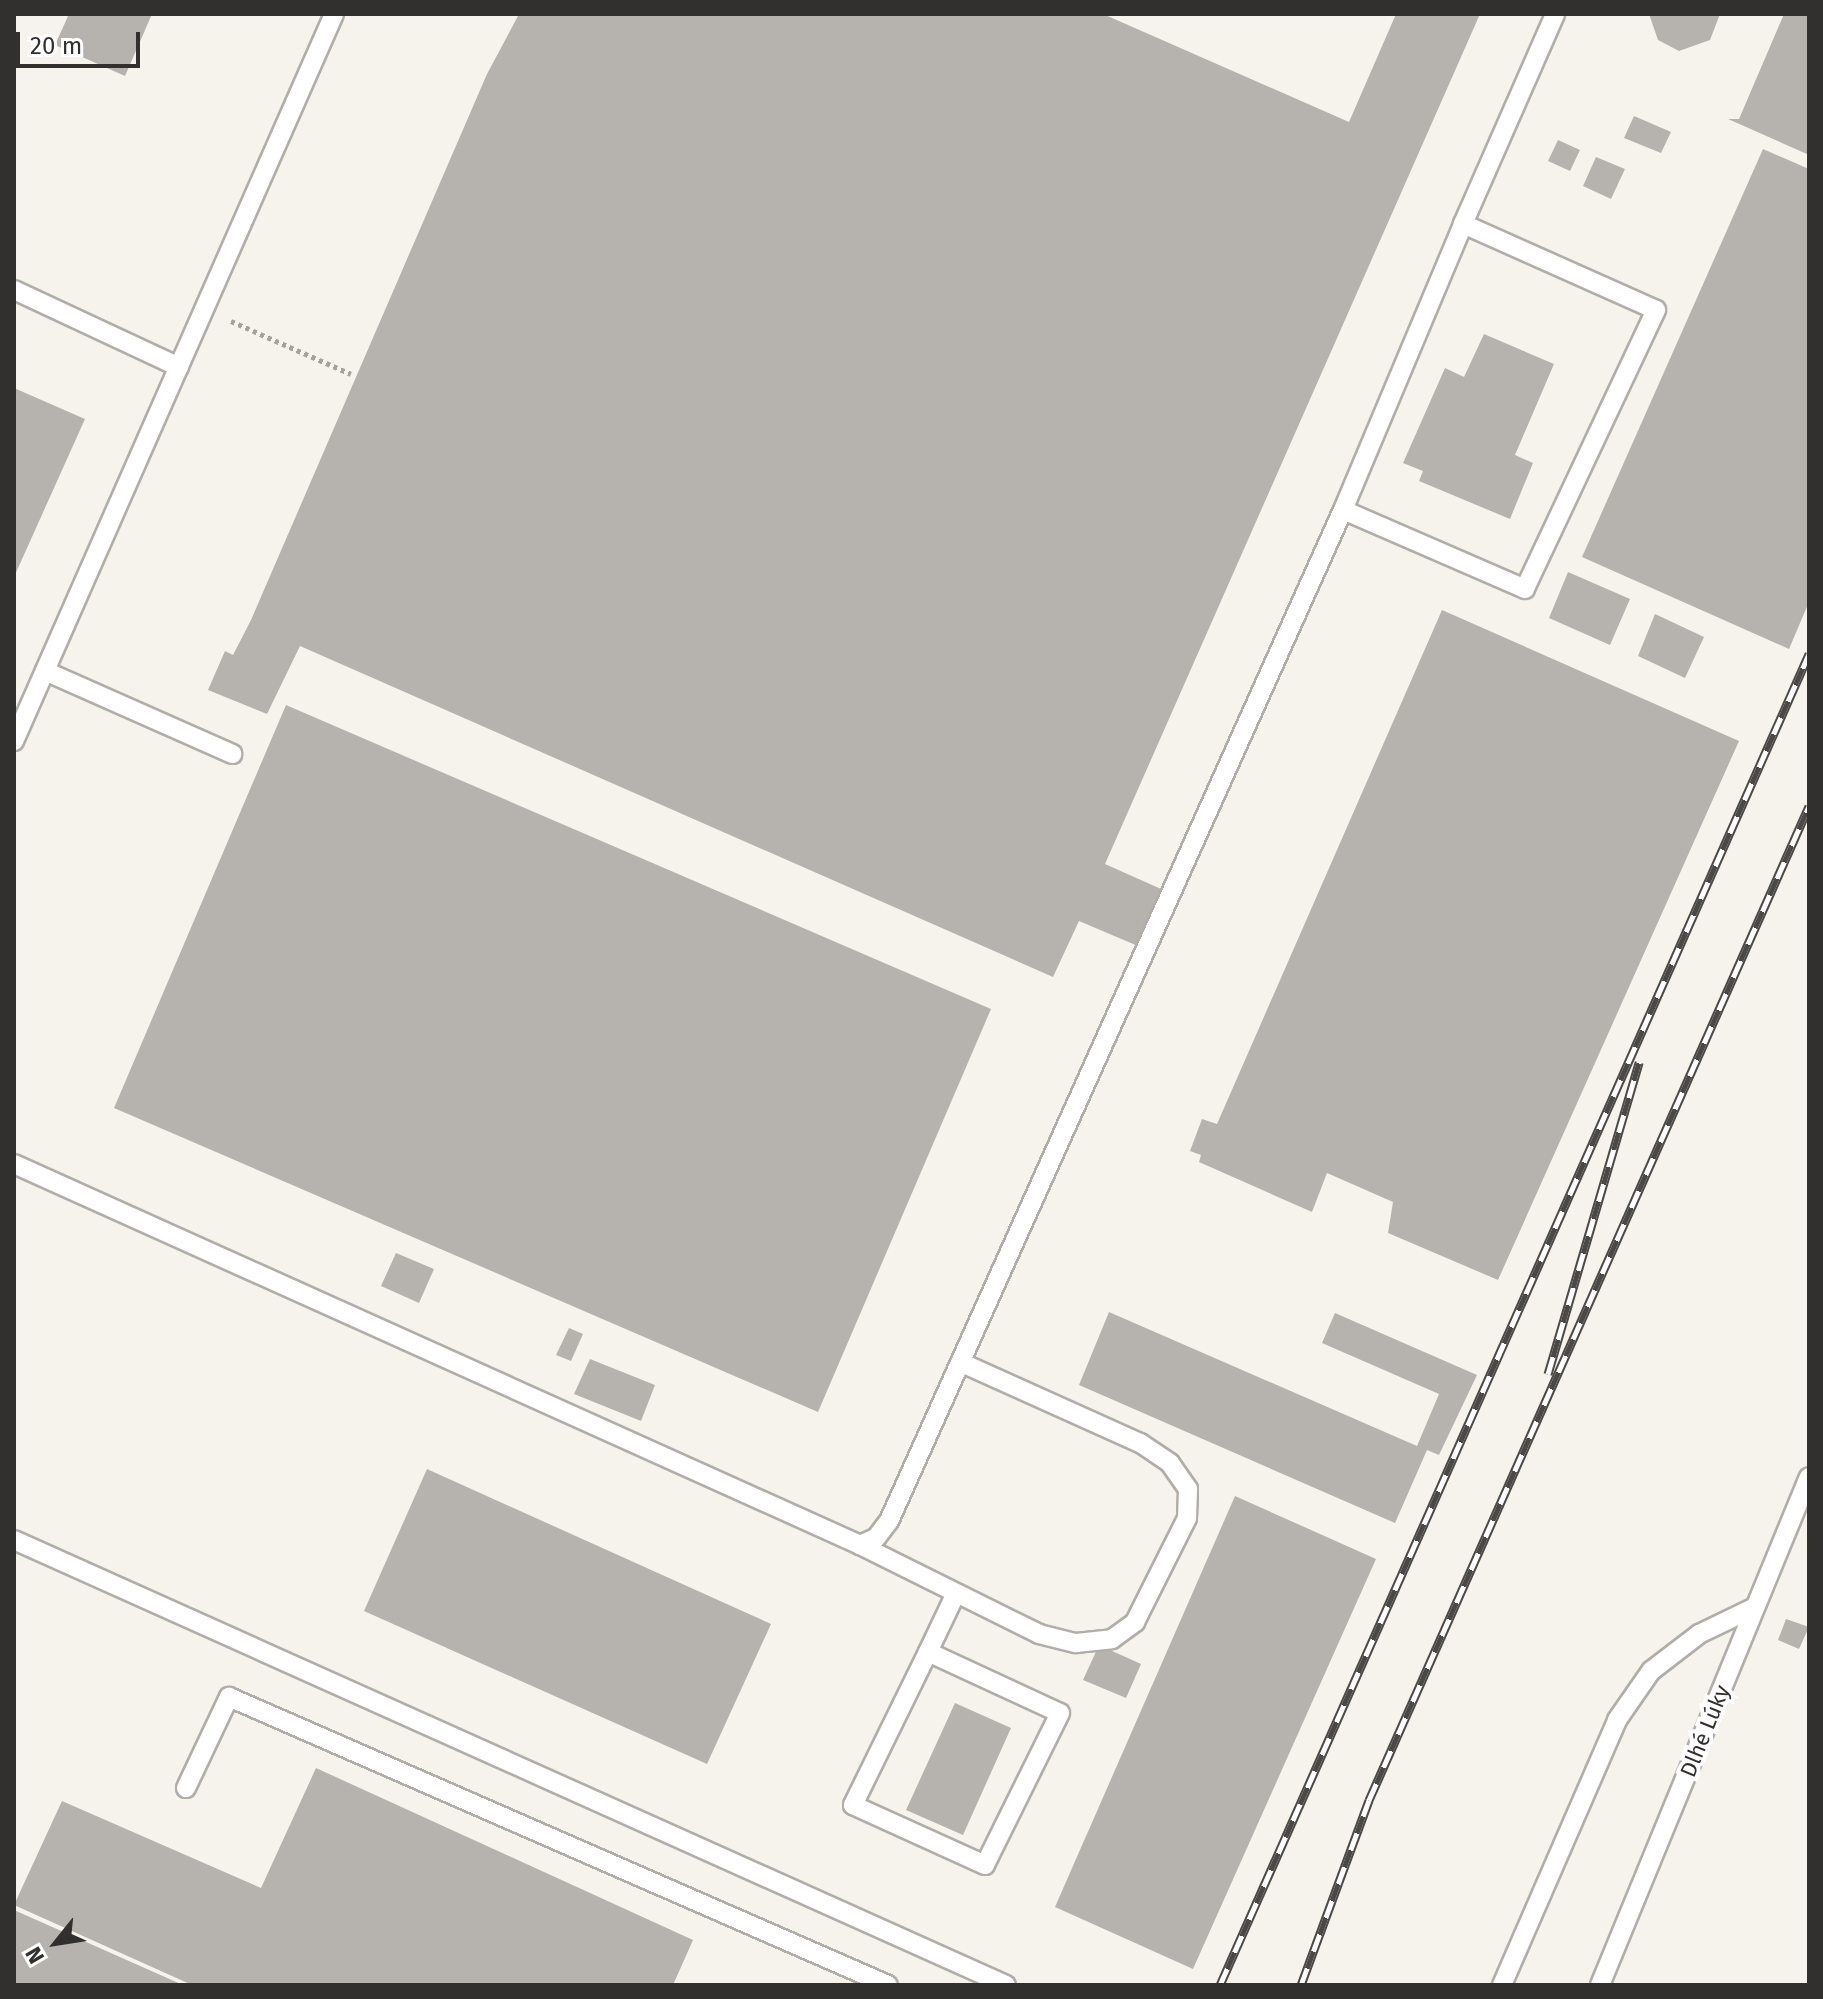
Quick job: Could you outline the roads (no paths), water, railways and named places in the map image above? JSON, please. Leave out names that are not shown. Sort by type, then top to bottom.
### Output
[{"type":"lane","points":[[14,741],[334,14]]},
{"type":"lane","points":[[860,1545],[889,1521],[1343,510],[1555,14]]},
{"type":"lane","points":[[1343,510],[1525,589],[1656,310],[1463,224]]},
{"type":"lane","points":[[14,290],[179,367]]},
{"type":"lane","points":[[45,671],[232,754]]},
{"type":"lane","points":[[14,1164],[860,1545],[1039,1634],[1076,1643],[1112,1639],[1135,1622],[1187,1518],[1188,1489],[1170,1463],[1140,1443],[960,1362]]},
{"type":"lane","name":"Dlhé Lúky","points":[[1599,1982],[1809,1477]]},
{"type":"lane","points":[[14,1540],[1006,1985]]},
{"type":"lane","points":[[928,1652],[1060,1713],[985,1865],[853,1805],[956,1593]]},
{"type":"lane","points":[[1502,1985],[1617,1720],[1651,1671],[1699,1634],[1755,1607]]},
{"type":"lane","points":[[186,1788],[229,1697],[888,1985]]},
{"type":"railway","points":[[1220,1985],[1809,654]]},
{"type":"railway","points":[[1301,1985],[1369,1800],[1809,806]]},
{"type":"railway","points":[[1548,1374],[1639,1062]]}]
